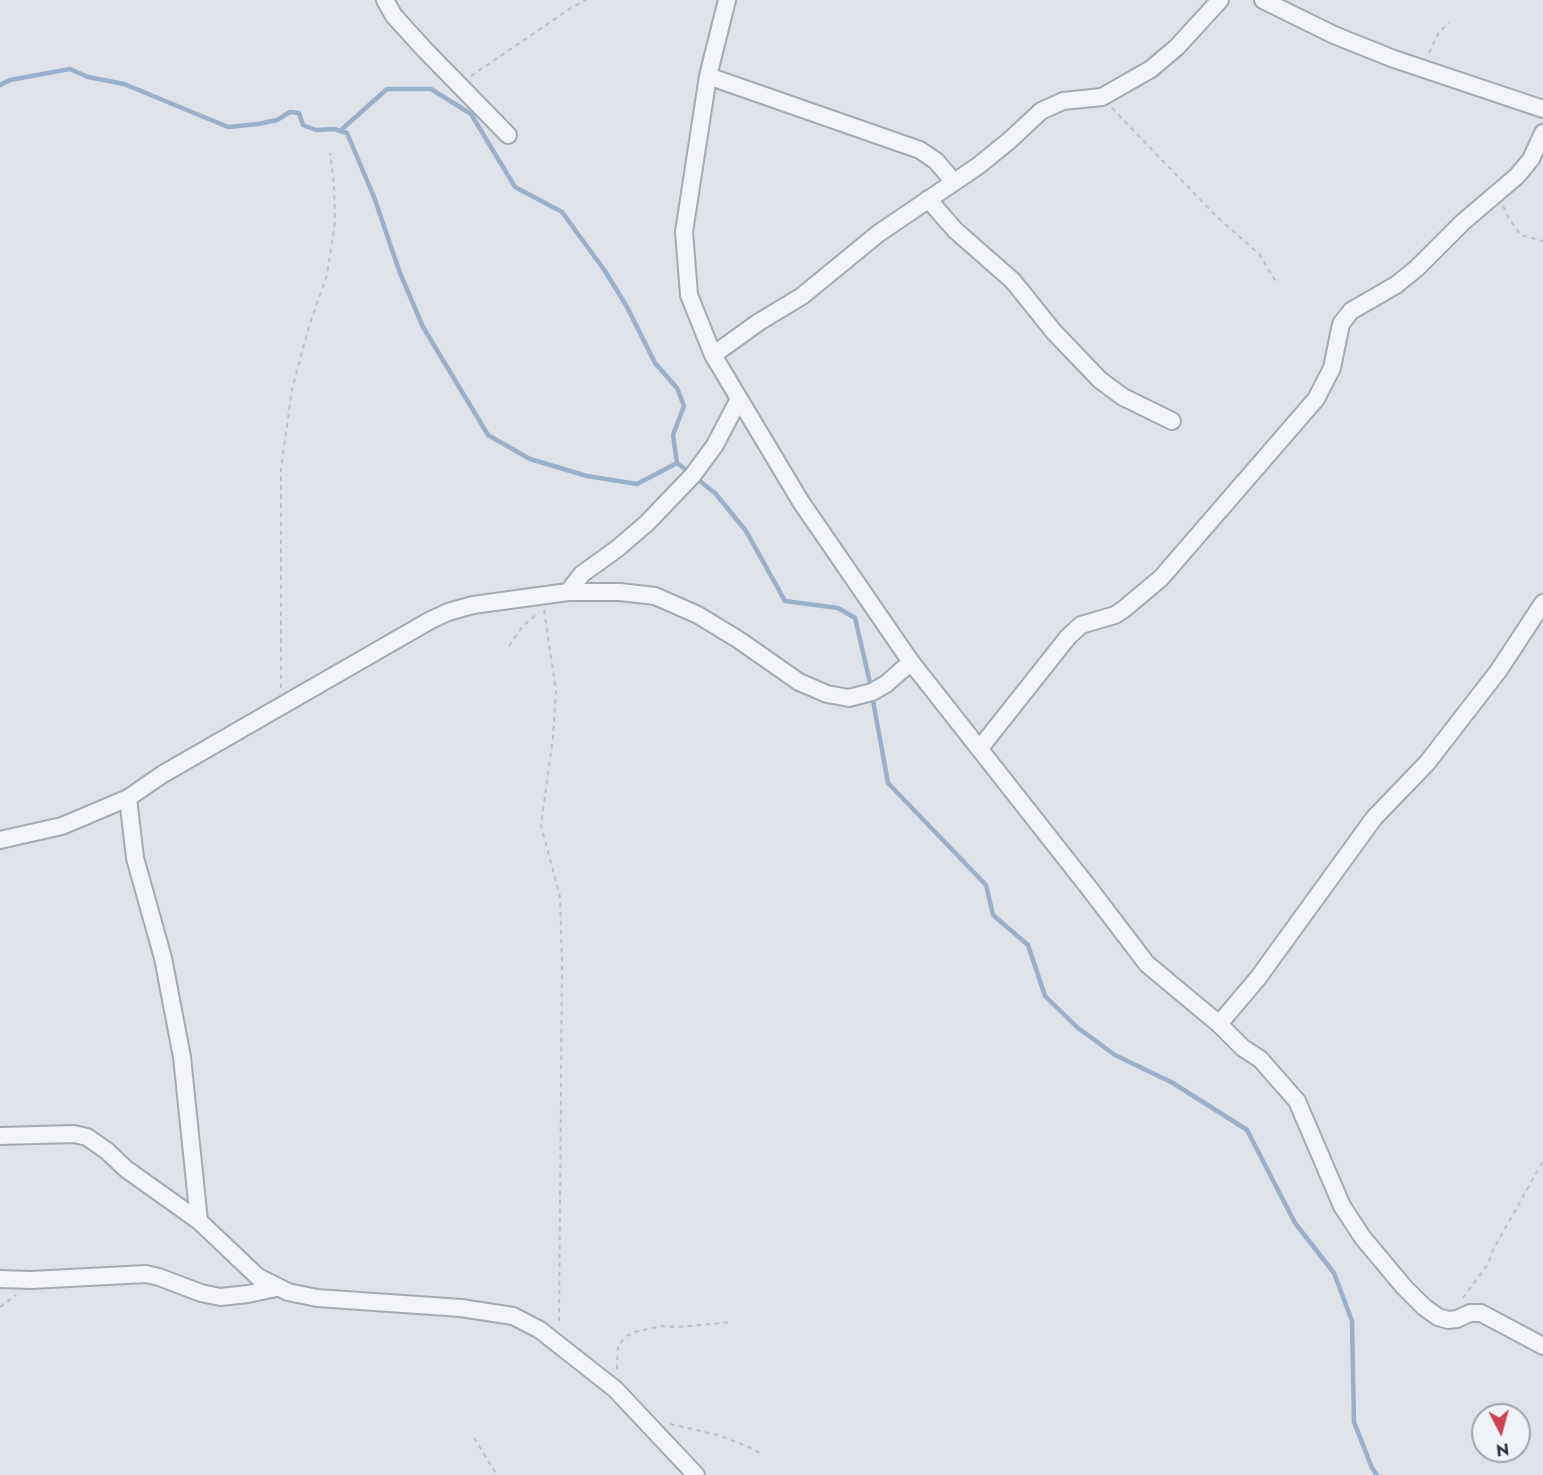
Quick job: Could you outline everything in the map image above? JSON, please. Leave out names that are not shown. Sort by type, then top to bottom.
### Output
[{"type":"street","points":[[385,0],[394,16],[508,135]]},
{"type":"street","points":[[727,0],[708,76],[684,232],[689,295],[712,355],[801,502],[911,662],[1147,964],[1219,1024],[1243,1048],[1260,1059],[1297,1101],[1342,1206],[1363,1238],[1424,1307],[1438,1317],[1448,1320],[1457,1319],[1470,1312],[1481,1313],[1543,1346]]},
{"type":"street","points":[[712,355],[759,322],[802,296],[871,239],[978,166],[1041,111],[1052,104],[1063,101],[1102,97],[1150,69],[1177,47],[1220,0]]},
{"type":"street","points":[[1263,0],[1334,34],[1421,69],[1543,109]]},
{"type":"street","points":[[708,76],[920,150],[936,161],[954,182]]},
{"type":"street","points":[[980,748],[1068,637],[1081,625],[1115,615],[1161,578],[1316,399],[1332,368],[1341,324],[1351,311],[1396,285],[1417,268],[1462,222],[1525,169],[1543,133]]},
{"type":"street","points":[[928,199],[955,230],[1013,281],[1054,332],[1101,380],[1123,397],[1172,421]]},
{"type":"street","points":[[568,592],[582,574],[647,523],[693,475],[715,446],[739,399]]},
{"type":"street","points":[[0,840],[62,826],[128,798],[163,774],[281,705],[448,612],[473,605],[543,602],[568,592],[620,592],[655,596],[698,615],[739,640],[799,682],[827,694],[849,698],[872,692],[886,684],[911,662]]},
{"type":"street","points":[[1219,1024],[1258,978],[1374,818],[1427,764],[1499,670],[1543,603]]},
{"type":"street","points":[[128,798],[135,858],[163,958],[180,1047],[199,1221]]},
{"type":"street","points":[[0,1136],[74,1134],[87,1137],[126,1169],[199,1221],[258,1277],[276,1288],[317,1298],[461,1308],[513,1316],[540,1330],[615,1389],[696,1475]]},
{"type":"street","points":[[0,1279],[31,1280],[147,1274],[201,1293],[220,1297],[276,1288]]},
{"type":"path","points":[[458,85],[586,0]]},
{"type":"path","points":[[1421,69],[1439,32],[1449,23]]},
{"type":"path","points":[[1102,97],[1214,214],[1260,255],[1276,282]]},
{"type":"path","points":[[281,705],[281,469],[292,389],[309,326],[327,275],[333,232],[334,184],[330,153]]},
{"type":"path","points":[[1497,192],[1509,219],[1521,235],[1543,242]]},
{"type":"path","points":[[509,646],[543,602]]},
{"type":"path","points":[[543,602],[556,691],[553,737],[541,825],[560,897],[562,963],[558,1345]]},
{"type":"path","points":[[1448,1320],[1488,1264],[1543,1161]]},
{"type":"path","points":[[615,1389],[618,1346],[625,1337],[634,1332],[662,1326],[732,1323]]},
{"type":"path","points":[[644,1419],[718,1435],[763,1455]]},
{"type":"path","points":[[474,1438],[497,1475]]},
{"type":"waterway","points":[[0,85],[10,80],[70,69],[88,77],[124,84],[228,127],[277,120],[290,112],[299,113],[303,125],[316,130],[334,129],[347,133],[423,327],[488,435],[530,459],[587,476],[637,484],[677,463],[690,473]]},
{"type":"waterway","points":[[340,131],[387,89],[431,89],[471,114],[515,187],[562,212],[605,271],[627,307],[655,363],[677,388],[684,406],[673,435],[677,463]]},
{"type":"waterway","points":[[696,478],[715,493],[746,531],[785,601],[838,608],[855,618],[871,687]]},
{"type":"waterway","points":[[872,695],[888,783],[986,885],[993,915],[1028,945],[1045,996],[1078,1028],[1115,1055],[1173,1083],[1247,1130],[1295,1223],[1334,1273],[1352,1321],[1354,1422],[1372,1468],[1377,1475]]}]
